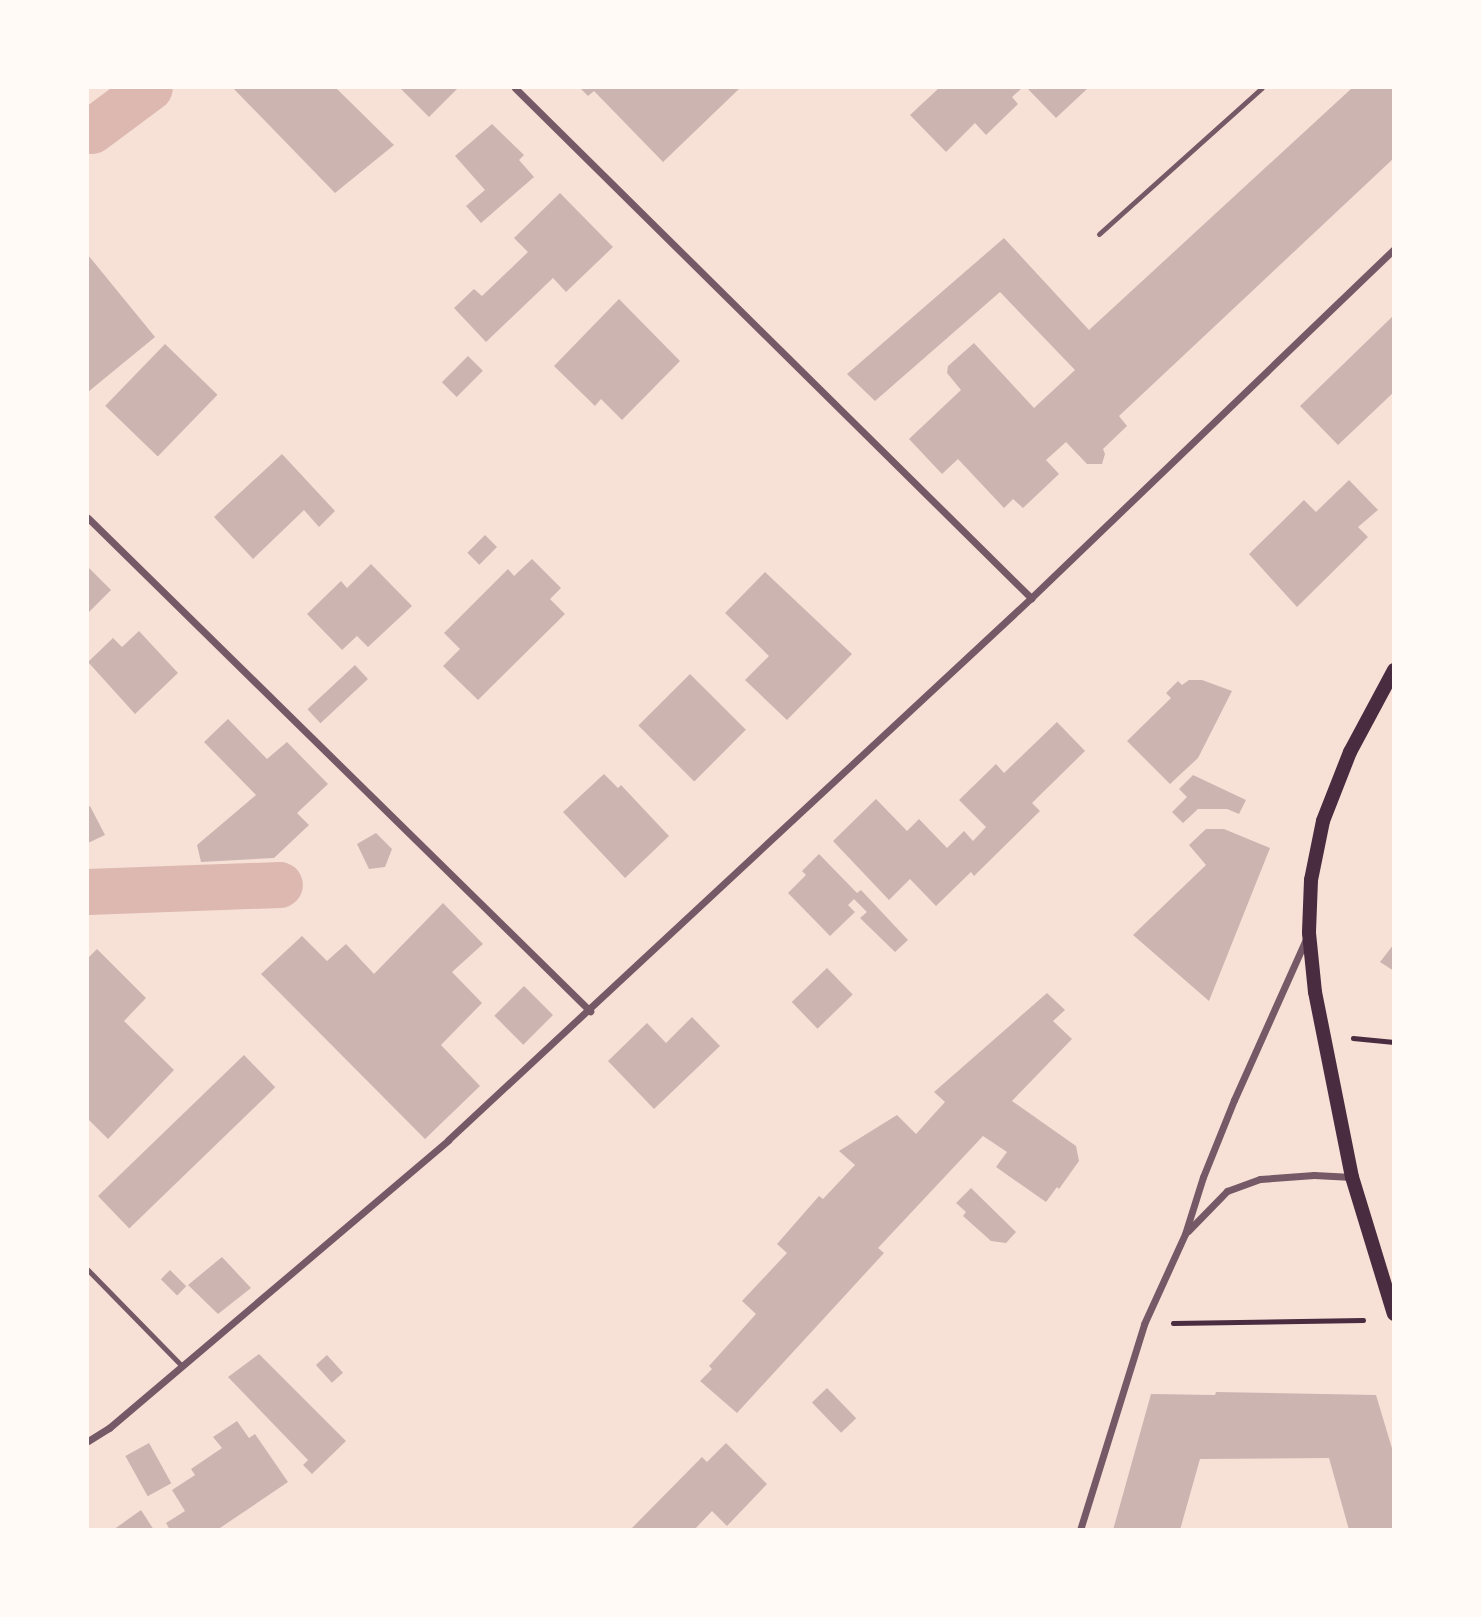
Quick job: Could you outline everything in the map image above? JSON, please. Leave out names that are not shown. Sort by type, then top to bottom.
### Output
[{"type":"main road","points":[[1394,670],[1350,752],[1323,821],[1311,880],[1309,933],[1315,992],[1352,1177],[1394,1314]]},
{"type":"street","points":[[515,88],[1031,598]]},
{"type":"street","points":[[88,1441],[108,1428],[448,1140],[590,1011],[1031,598],[1394,248]]},
{"type":"street","points":[[88,518],[590,1011]]},
{"type":"street","points":[[1080,1530],[1144,1324],[1185,1234],[1203,1177],[1234,1100],[1309,933]]},
{"type":"street","points":[[1185,1234],[1227,1191],[1260,1179],[1352,1177]]},
{"type":"lane","points":[[1099,234],[1262,88]]},
{"type":"lane","points":[[88,1270],[182,1366]]},
{"type":"path","points":[[1324,1036],[1394,1042]]},
{"type":"path","points":[[1173,1323],[1367,1320]]},
{"type":"building","points":[[233,88],[336,88],[394,145],[335,193]]},
{"type":"building","points":[[400,88],[458,88],[429,117]]},
{"type":"building","points":[[580,88],[740,88],[663,162],[594,91],[588,96]]},
{"type":"building","points":[[939,88],[1022,88],[1012,97],[1018,104],[986,135],[975,123],[946,152],[910,115]]},
{"type":"building","points":[[1027,88],[1088,88],[1056,118]]},
{"type":"building","points":[[1352,88],[1394,88],[1394,158],[1119,416],[1127,426],[1103,449],[1105,454],[1102,464],[1087,464],[1066,442],[1046,460],[1059,474],[1023,508],[1013,499],[1004,508],[958,459],[942,474],[909,439],[961,390],[947,373],[948,366],[974,343],[1034,408],[1075,370],[1000,292],[875,401],[847,374],[1004,238],[1089,330]]},
{"type":"building","points":[[492,124],[524,155],[519,160],[534,177],[481,223],[466,206],[485,190],[455,156]]},
{"type":"building","points":[[560,193],[613,247],[566,292],[553,278],[486,342],[454,308],[474,289],[482,296],[528,252],[514,238]]},
{"type":"building","points":[[88,255],[155,337],[88,392]]},
{"type":"building","points":[[619,299],[680,361],[622,420],[601,399],[595,406],[554,366]]},
{"type":"building","points":[[1394,315],[1394,392],[1338,445],[1300,406]]},
{"type":"building","points":[[165,344],[218,395],[158,457],[105,406]]},
{"type":"building","points":[[468,356],[483,371],[457,397],[442,382]]},
{"type":"building","points":[[282,454],[335,511],[319,527],[304,510],[253,559],[214,517]]},
{"type":"building","points":[[1349,480],[1378,510],[1358,527],[1368,537],[1297,607],[1249,554],[1304,500],[1316,512]]},
{"type":"building","points":[[485,535],[497,547],[479,565],[467,553]]},
{"type":"building","points":[[532,559],[561,588],[550,599],[565,614],[478,700],[443,666],[460,649],[444,633],[508,569],[514,576]]},
{"type":"building","points":[[371,564],[412,606],[368,647],[357,636],[342,650],[307,614],[341,581],[347,588]]},
{"type":"building","points":[[88,567],[111,590],[88,613]]},
{"type":"building","points":[[765,572],[852,654],[787,720],[745,680],[769,656],[725,613]]},
{"type":"building","points":[[139,631],[178,673],[135,714],[88,662],[113,638],[122,647]]},
{"type":"building","points":[[355,665],[368,679],[320,723],[307,709]]},
{"type":"building","points":[[690,674],[746,730],[694,781],[638,726]]},
{"type":"building","points":[[1189,680],[1202,680],[1232,691],[1198,758],[1170,784],[1127,741],[1171,698],[1166,693],[1178,681],[1182,685]]},
{"type":"building","points":[[228,719],[267,759],[287,742],[328,784],[297,813],[309,825],[274,858],[201,862],[197,845],[256,795],[204,742]]},
{"type":"building","points":[[1057,722],[1085,751],[1032,803],[1040,811],[974,876],[971,872],[936,906],[910,879],[889,900],[833,841],[876,799],[907,831],[919,819],[947,848],[964,831],[973,841],[986,827],[959,800],[996,764],[1004,773]]},
{"type":"building","points":[[604,774],[618,788],[621,785],[669,836],[625,878],[563,812]]},
{"type":"building","points":[[1193,775],[1246,800],[1239,814],[1227,809],[1198,809],[1183,823],[1172,812],[1187,797],[1179,789]]},
{"type":"building","points":[[90,806],[105,835],[88,843],[88,807]]},
{"type":"building","points":[[1206,829],[1224,829],[1270,848],[1209,1001],[1133,935],[1206,865],[1189,845]]},
{"type":"building","points":[[376,833],[392,849],[385,867],[369,869],[357,844]]},
{"type":"building","points":[[819,854],[857,893],[861,890],[908,940],[895,952],[860,918],[867,912],[854,899],[848,905],[855,912],[830,936],[788,893],[806,875],[802,871]]},
{"type":"building","points":[[443,903],[483,944],[452,972],[482,1003],[441,1045],[480,1086],[425,1139],[261,974],[302,936],[327,961],[346,944],[374,974]]},
{"type":"building","points":[[1394,944],[1394,971],[1380,962]]},
{"type":"building","points":[[97,949],[146,998],[124,1021],[174,1070],[108,1139],[88,1119],[88,958]]},
{"type":"building","points":[[827,968],[853,995],[817,1029],[792,1002]]},
{"type":"building","points":[[524,986],[553,1015],[523,1045],[494,1016]]},
{"type":"building","points":[[1047,993],[1065,1010],[1053,1021],[1072,1039],[1012,1101],[1076,1146],[1079,1161],[1059,1189],[1057,1187],[1046,1202],[996,1167],[1007,1152],[983,1136],[878,1248],[884,1253],[737,1413],[700,1381],[712,1369],[709,1366],[756,1314],[742,1301],[787,1253],[777,1244],[819,1196],[823,1199],[855,1165],[839,1151],[897,1115],[916,1134],[945,1102],[934,1092]]},
{"type":"building","points":[[692,1017],[720,1046],[654,1109],[608,1061],[647,1023],[666,1043]]},
{"type":"building","points":[[244,1055],[275,1087],[129,1228],[98,1196]]},
{"type":"building","points":[[971,1188],[1016,1232],[1006,1243],[991,1241],[963,1216],[966,1212],[956,1203]]},
{"type":"building","points":[[222,1257],[251,1288],[218,1314],[188,1285]]},
{"type":"building","points":[[170,1270],[186,1286],[177,1295],[161,1279]]},
{"type":"building","points":[[259,1354],[346,1441],[312,1474],[303,1465],[308,1460],[228,1377]]},
{"type":"building","points":[[327,1355],[343,1373],[332,1383],[316,1365]]},
{"type":"building","points":[[827,1388],[856,1418],[841,1433],[812,1403]]},
{"type":"building","points":[[1216,1392],[1376,1395],[1394,1455],[1394,1530],[1349,1530],[1329,1458],[1200,1459],[1180,1530],[1113,1530],[1151,1394],[1215,1395]]},
{"type":"building","points":[[237,1421],[249,1438],[255,1434],[288,1482],[217,1530],[170,1530],[166,1523],[185,1511],[172,1490],[195,1475],[191,1469],[222,1448],[213,1437]]},
{"type":"building","points":[[149,1443],[171,1483],[148,1496],[125,1456]]},
{"type":"building","points":[[726,1443],[767,1484],[727,1526],[712,1511],[694,1530],[630,1530],[702,1457],[707,1462]]},
{"type":"building","points":[[141,1510],[154,1530],[113,1530]]},
{"type":"waterway","points":[[92,131],[150,88]]},
{"type":"waterway","points":[[88,892],[280,885]]}]
